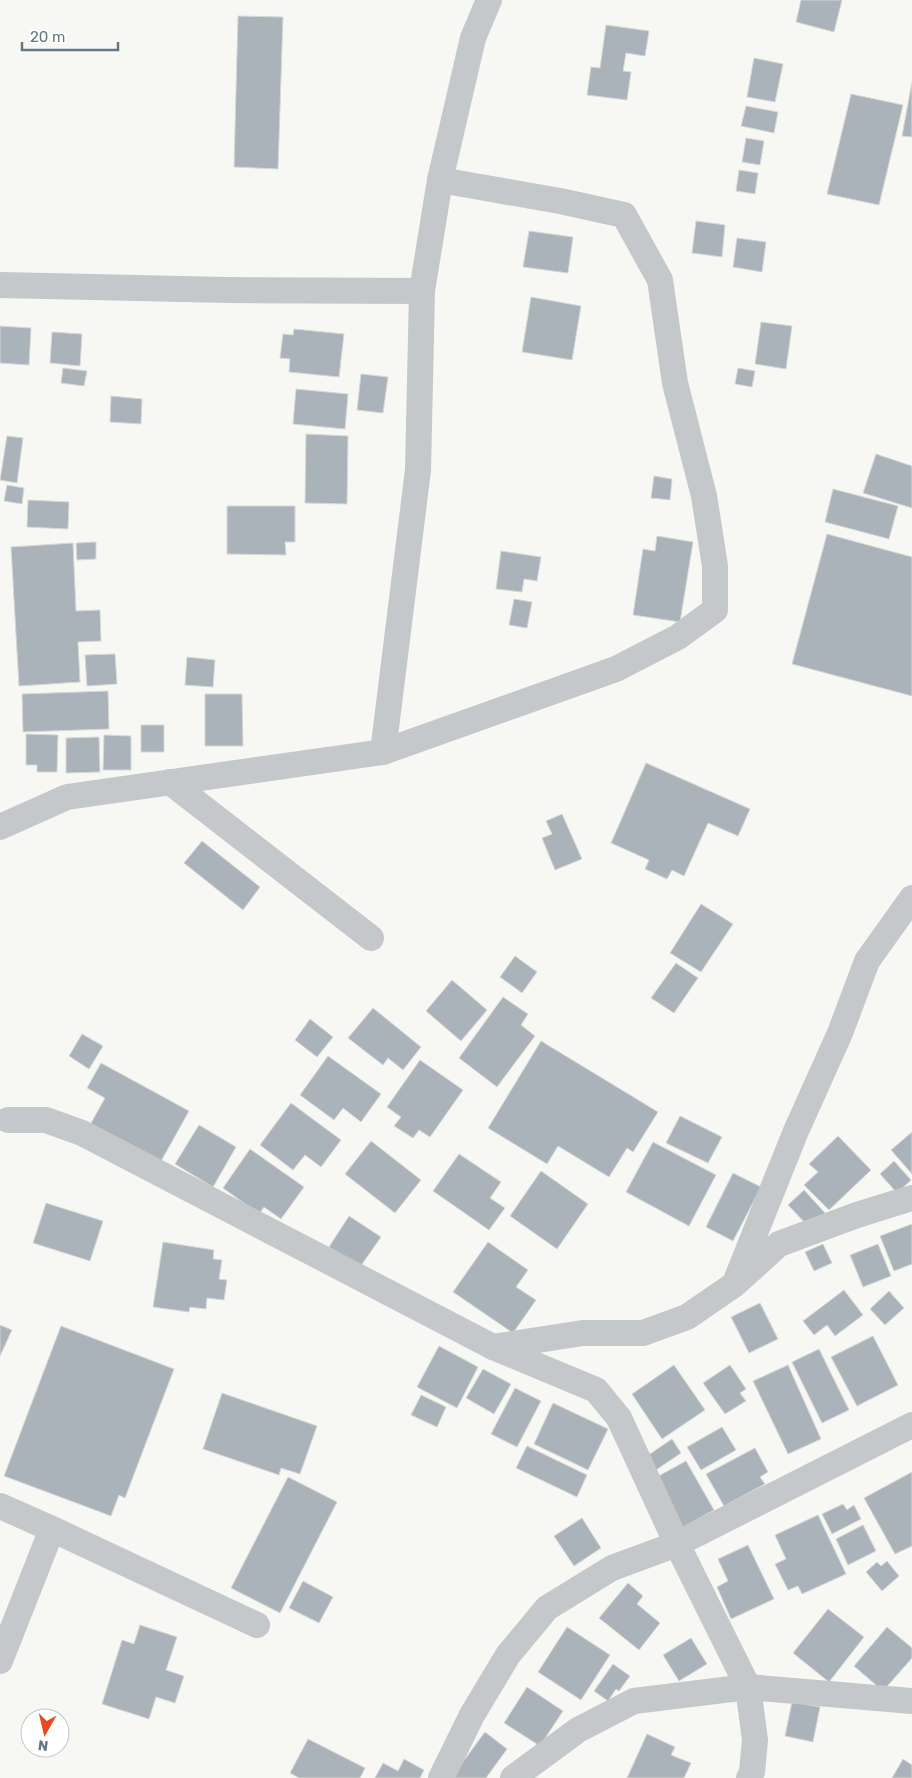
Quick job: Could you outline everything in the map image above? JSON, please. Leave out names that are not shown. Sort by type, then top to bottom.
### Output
[{"type":"street","points":[[384,752],[418,470],[422,291],[440,180],[473,38],[489,0]]},
{"type":"street","points":[[0,826],[67,797],[384,752],[616,670],[678,637],[715,610],[715,566],[704,496],[675,383],[660,280],[624,215],[560,201],[440,180]]},
{"type":"street","points":[[0,285],[228,290],[422,291]]},
{"type":"street","points":[[170,782],[371,938]]},
{"type":"street","points":[[735,1284],[796,1131],[840,1033],[867,961],[912,898]]},
{"type":"street","points":[[3,1121],[46,1120],[82,1133],[493,1347],[596,1390],[619,1418],[677,1544],[748,1687],[756,1740],[752,1772],[749,1778]]},
{"type":"street","points":[[493,1347],[583,1333],[643,1333],[687,1317],[735,1284],[779,1244],[857,1215],[912,1198]]},
{"type":"street","points":[[441,1778],[472,1715],[508,1655],[547,1608],[612,1568],[677,1544],[912,1425]]},
{"type":"street","points":[[0,1506],[257,1625]]},
{"type":"street","points":[[0,1661],[52,1529]]},
{"type":"street","points":[[513,1778],[578,1730],[634,1701],[748,1687],[912,1701]]},
{"type":"building","points":[[801,0],[842,0],[834,32],[796,22]]},
{"type":"building","points":[[238,16],[283,17],[278,169],[234,167]]},
{"type":"building","points":[[606,25],[649,31],[645,56],[626,53],[623,71],[631,72],[627,100],[587,95],[591,67],[600,68]]},
{"type":"building","points":[[754,58],[783,64],[775,102],[747,97]]},
{"type":"building","points":[[912,82],[912,137],[902,136]]},
{"type":"building","points":[[851,94],[903,105],[879,205],[827,194]]},
{"type":"building","points":[[746,106],[778,112],[774,133],[741,126]]},
{"type":"building","points":[[746,138],[764,141],[760,165],[742,162]]},
{"type":"building","points":[[739,170],[758,173],[755,194],[736,191]]},
{"type":"building","points":[[696,221],[725,225],[722,257],[692,253]]},
{"type":"building","points":[[529,231],[573,237],[568,273],[523,267]]},
{"type":"building","points":[[737,238],[766,242],[762,272],[733,267]]},
{"type":"building","points":[[531,297],[581,306],[572,360],[522,352]]},
{"type":"building","points":[[761,322],[792,326],[786,369],[755,364]]},
{"type":"building","points":[[0,326],[31,328],[29,365],[0,363]]},
{"type":"building","points":[[294,329],[344,334],[339,377],[289,372],[290,359],[280,358],[283,334],[293,335]]},
{"type":"building","points":[[52,332],[82,334],[80,366],[50,363]]},
{"type":"building","points":[[63,368],[87,371],[84,386],[61,383]]},
{"type":"building","points":[[738,368],[755,371],[752,387],[735,384]]},
{"type":"building","points":[[361,374],[388,377],[383,413],[357,410]]},
{"type":"building","points":[[296,389],[348,394],[345,429],[293,424]]},
{"type":"building","points":[[111,396],[142,399],[141,424],[110,422]]},
{"type":"building","points":[[306,434],[348,436],[347,504],[305,503]]},
{"type":"building","points":[[7,436],[23,438],[17,483],[0,480]]},
{"type":"building","points":[[876,454],[912,466],[912,508],[863,493]]},
{"type":"building","points":[[654,476],[672,479],[670,500],[651,498]]},
{"type":"building","points":[[7,485],[24,488],[22,504],[4,501]]},
{"type":"building","points":[[833,489],[898,506],[889,539],[825,522]]},
{"type":"building","points":[[28,500],[69,502],[68,529],[27,527]]},
{"type":"building","points":[[227,506],[295,506],[295,542],[285,542],[286,555],[227,554]]},
{"type":"building","points":[[827,534],[912,557],[912,696],[792,664]]},
{"type":"building","points":[[657,536],[693,542],[680,622],[633,615],[643,549],[655,551]]},
{"type":"building","points":[[96,542],[96,559],[77,560],[76,543]]},
{"type":"building","points":[[73,543],[76,611],[100,610],[101,641],[78,642],[80,682],[19,686],[11,547]]},
{"type":"building","points":[[501,551],[541,557],[537,581],[524,579],[522,592],[496,589]]},
{"type":"building","points":[[514,599],[532,602],[527,628],[509,625]]},
{"type":"building","points":[[115,654],[117,684],[87,686],[85,655]]},
{"type":"building","points":[[187,657],[215,660],[213,687],[185,685]]},
{"type":"building","points":[[108,691],[109,729],[23,732],[22,694]]},
{"type":"building","points":[[205,694],[242,694],[243,746],[205,746]]},
{"type":"building","points":[[141,725],[164,725],[164,752],[141,752]]},
{"type":"building","points":[[26,734],[58,735],[57,772],[37,772],[37,765],[26,765]]},
{"type":"building","points":[[104,735],[131,736],[131,770],[103,770]]},
{"type":"building","points":[[99,737],[100,772],[66,773],[66,738]]},
{"type":"building","points":[[646,763],[750,809],[738,836],[708,823],[684,876],[672,870],[667,879],[645,869],[649,860],[611,843]]},
{"type":"building","points":[[562,814],[582,859],[555,870],[542,838],[552,834],[546,821]]},
{"type":"building","points":[[202,841],[260,887],[243,910],[184,863]]},
{"type":"building","points":[[701,904],[733,924],[701,972],[670,953]]},
{"type":"building","points":[[515,956],[537,972],[522,993],[500,977]]},
{"type":"building","points":[[676,963],[698,978],[674,1013],[651,998]]},
{"type":"building","points":[[452,980],[487,1010],[461,1041],[426,1011]]},
{"type":"building","points":[[503,997],[528,1014],[521,1025],[535,1036],[497,1087],[459,1058]]},
{"type":"building","points":[[373,1008],[421,1047],[403,1070],[388,1058],[383,1065],[348,1038]]},
{"type":"building","points":[[310,1019],[333,1037],[317,1057],[295,1040]]},
{"type":"building","points":[[82,1034],[103,1046],[89,1069],[69,1056]]},
{"type":"building","points":[[541,1041],[658,1112],[633,1152],[627,1148],[609,1177],[558,1146],[547,1164],[488,1128]]},
{"type":"building","points":[[328,1056],[381,1094],[361,1122],[343,1108],[334,1120],[300,1095]]},
{"type":"building","points":[[420,1060],[463,1090],[430,1137],[419,1130],[413,1138],[394,1126],[401,1117],[387,1107]]},
{"type":"building","points":[[101,1063],[189,1111],[160,1163],[90,1125],[105,1098],[87,1088]]},
{"type":"building","points":[[291,1103],[341,1140],[321,1167],[305,1155],[293,1170],[260,1145]]},
{"type":"building","points":[[680,1116],[722,1137],[708,1163],[666,1143]]},
{"type":"building","points":[[199,1125],[236,1147],[213,1187],[175,1164]]},
{"type":"building","points":[[912,1132],[912,1174],[891,1150]]},
{"type":"building","points":[[838,1136],[871,1170],[829,1210],[804,1185],[818,1172],[809,1164]]},
{"type":"building","points":[[371,1141],[421,1180],[395,1213],[345,1174]]},
{"type":"building","points":[[653,1142],[716,1175],[689,1226],[626,1192]]},
{"type":"building","points":[[250,1149],[304,1187],[281,1219],[264,1207],[259,1214],[223,1188]]},
{"type":"building","points":[[459,1154],[501,1182],[490,1198],[505,1208],[489,1230],[433,1191]]},
{"type":"building","points":[[894,1161],[911,1180],[897,1193],[880,1174]]},
{"type":"building","points":[[541,1171],[588,1204],[557,1249],[510,1216]]},
{"type":"building","points":[[733,1173],[761,1187],[733,1241],[706,1227]]},
{"type":"building","points":[[804,1190],[825,1213],[810,1228],[788,1205]]},
{"type":"building","points":[[46,1203],[103,1221],[90,1261],[33,1243]]},
{"type":"building","points":[[349,1216],[381,1237],[360,1267],[329,1247]]},
{"type":"building","points":[[912,1224],[912,1264],[894,1271],[880,1236]]},
{"type":"building","points":[[163,1242],[214,1250],[213,1259],[222,1260],[219,1279],[227,1280],[224,1300],[207,1298],[206,1309],[190,1307],[189,1312],[153,1307]]},
{"type":"building","points":[[488,1242],[528,1270],[516,1287],[536,1300],[513,1333],[453,1292]]},
{"type":"building","points":[[823,1244],[832,1263],[814,1271],[805,1252]]},
{"type":"building","points":[[878,1244],[891,1276],[863,1287],[850,1255]]},
{"type":"building","points":[[844,1290],[863,1315],[835,1336],[827,1325],[814,1335],[803,1321]]},
{"type":"building","points":[[889,1291],[904,1308],[885,1325],[870,1309]]},
{"type":"building","points":[[760,1303],[778,1339],[749,1353],[731,1317]]},
{"type":"building","points":[[0,1325],[12,1330],[0,1356]]},
{"type":"building","points":[[61,1326],[174,1369],[125,1498],[119,1495],[111,1516],[4,1476]]},
{"type":"building","points":[[873,1336],[898,1385],[857,1406],[831,1357]]},
{"type":"building","points":[[439,1346],[478,1367],[457,1408],[417,1387]]},
{"type":"building","points":[[819,1349],[849,1410],[822,1423],[792,1362]]},
{"type":"building","points":[[674,1365],[705,1410],[662,1439],[632,1394]]},
{"type":"building","points":[[730,1365],[746,1389],[740,1393],[746,1401],[725,1414],[703,1383]]},
{"type":"building","points":[[788,1365],[821,1439],[788,1454],[753,1381]]},
{"type":"building","points":[[483,1369],[511,1384],[494,1414],[466,1398]]},
{"type":"building","points":[[515,1388],[541,1401],[517,1447],[491,1434]]},
{"type":"building","points":[[222,1393],[317,1426],[300,1474],[281,1468],[279,1475],[203,1449]]},
{"type":"building","points":[[421,1395],[446,1407],[437,1427],[411,1415]]},
{"type":"building","points":[[553,1403],[608,1429],[588,1470],[534,1444]]},
{"type":"building","points":[[722,1427],[736,1450],[701,1470],[687,1447]]},
{"type":"building","points":[[672,1439],[681,1453],[653,1472],[644,1458]]},
{"type":"building","points":[[527,1446],[587,1475],[577,1497],[516,1468]]},
{"type":"building","points":[[755,1448],[768,1472],[760,1477],[765,1484],[724,1506],[706,1474]]},
{"type":"building","points":[[686,1461],[714,1510],[682,1528],[653,1479]]},
{"type":"building","points":[[912,1472],[912,1546],[895,1554],[864,1498]]},
{"type":"building","points":[[288,1477],[337,1502],[280,1613],[231,1588]]},
{"type":"building","points":[[843,1504],[847,1510],[854,1505],[861,1519],[832,1534],[822,1514]]},
{"type":"building","points":[[818,1515],[846,1574],[802,1594],[798,1586],[788,1590],[775,1564],[786,1559],[775,1535]]},
{"type":"building","points":[[582,1518],[601,1548],[574,1566],[554,1536]]},
{"type":"building","points":[[863,1525],[876,1551],[848,1565],[836,1539]]},
{"type":"building","points":[[748,1545],[774,1599],[731,1619],[717,1587],[728,1581],[718,1559]]},
{"type":"building","points":[[887,1561],[899,1576],[882,1591],[866,1572],[877,1562],[881,1566]]},
{"type":"building","points":[[303,1581],[333,1597],[319,1623],[289,1608]]},
{"type":"building","points":[[628,1583],[643,1596],[637,1604],[660,1623],[639,1650],[599,1618]]},
{"type":"building","points":[[828,1609],[864,1637],[829,1682],[793,1653]]},
{"type":"building","points":[[140,1625],[177,1637],[166,1670],[184,1676],[175,1703],[156,1697],[149,1719],[102,1704],[122,1640],[134,1644]]},
{"type":"building","points":[[567,1627],[610,1655],[581,1700],[538,1672]]},
{"type":"building","points":[[887,1627],[912,1648],[912,1658],[883,1691],[854,1666]]},
{"type":"building","points":[[691,1638],[707,1664],[679,1681],[663,1655]]},
{"type":"building","points":[[613,1664],[630,1676],[619,1691],[616,1689],[608,1701],[594,1691]]},
{"type":"building","points":[[527,1687],[563,1711],[540,1746],[504,1723]]},
{"type":"building","points":[[792,1702],[820,1707],[813,1742],[785,1736]]},
{"type":"building","points":[[485,1732],[507,1749],[486,1778],[451,1778]]},
{"type":"building","points":[[647,1734],[675,1747],[671,1755],[691,1763],[684,1778],[627,1778]]},
{"type":"building","points":[[308,1739],[365,1768],[360,1778],[299,1778],[290,1773]]},
{"type":"building","points":[[404,1759],[424,1770],[420,1778],[375,1778],[383,1763],[398,1771]]},
{"type":"building","points":[[903,1759],[912,1765],[912,1778],[892,1778]]}]
